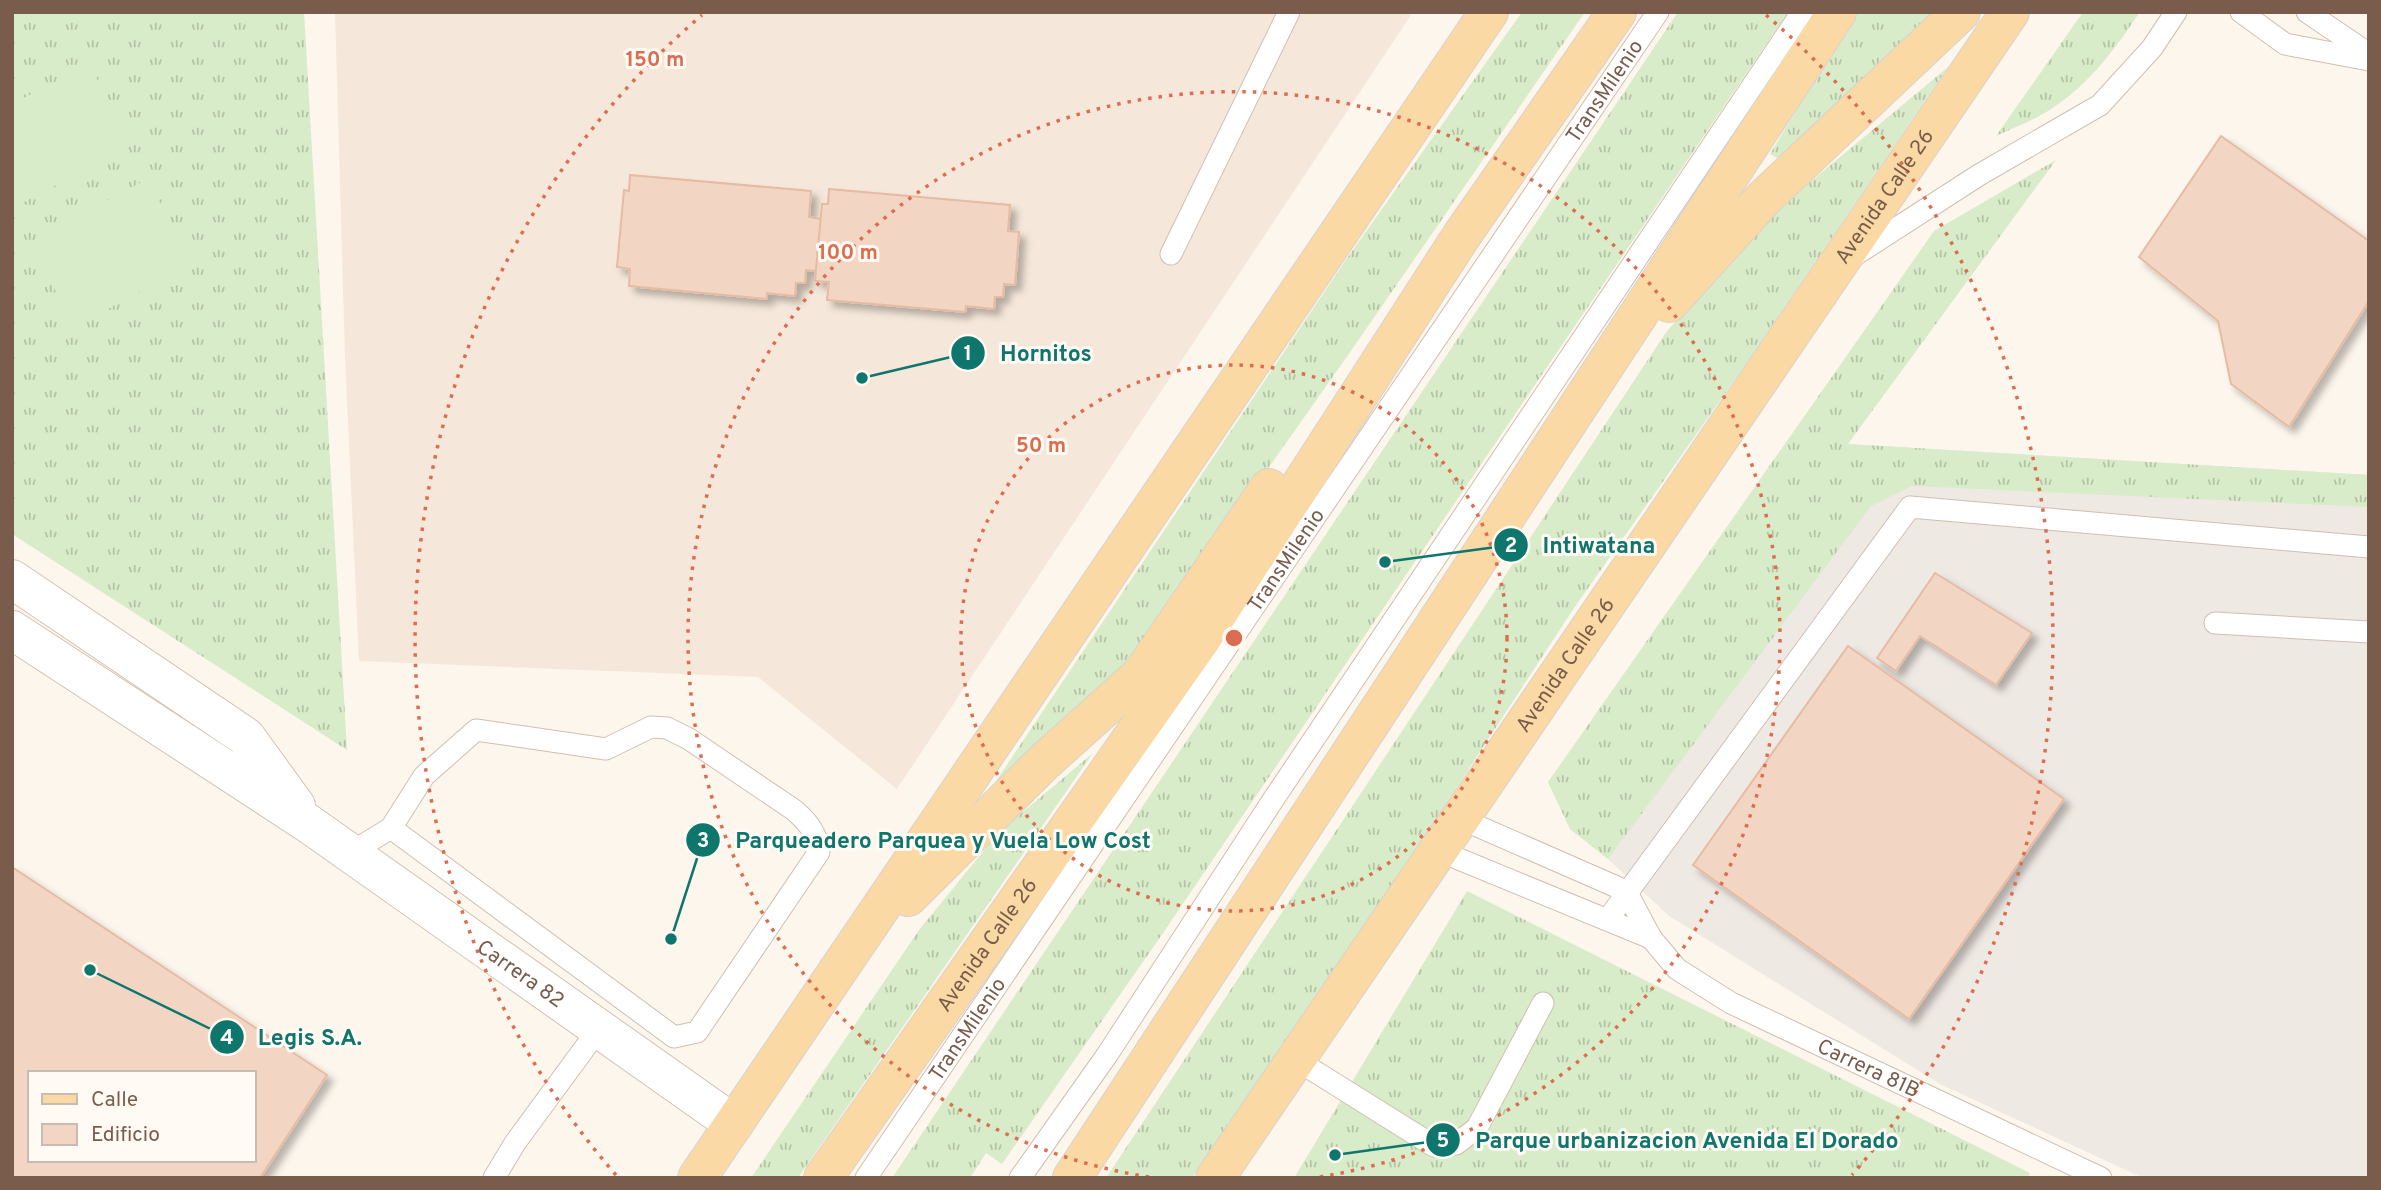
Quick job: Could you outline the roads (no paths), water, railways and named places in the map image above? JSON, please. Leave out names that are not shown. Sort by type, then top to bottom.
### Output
[{"type":"main road","points":[[697,1178],[1489,12]]},
{"type":"main road","name":"Avenida Calle 26","points":[[823,1178],[1202,638],[1420,301],[1617,12]]},
{"type":"main road","points":[[1072,1178],[1591,391],[1837,12]]},
{"type":"main road","points":[[1591,391],[1764,198],[1961,12]]},
{"type":"main road","name":"Avenida Calle 26","points":[[1215,1178],[2010,12]]},
{"type":"main road","points":[[849,955],[1044,762],[1141,675],[1268,488],[1420,301]]},
{"type":"street","name":"Carrera 82","points":[[12,579],[246,737],[309,824]]},
{"type":"street","name":"Carrera 82","points":[[12,630],[309,824],[734,1124]]},
{"type":"lane","points":[[1171,254],[1289,12]]},
{"type":"lane","name":"TransMilenio","points":[[866,1178],[1658,12]]},
{"type":"lane","points":[[1020,1178],[1107,1055],[1289,777],[1802,12]]},
{"type":"lane","points":[[1839,265],[1979,175],[2100,105],[2152,48],[2176,12]]},
{"type":"lane","points":[[2241,12],[2285,44],[2369,60]]},
{"type":"lane","points":[[2307,12],[2369,54]]},
{"type":"lane","points":[[1608,919],[1910,507],[2369,547]]},
{"type":"lane","points":[[2214,623],[2369,632]]},
{"type":"lane","points":[[350,853],[391,828],[424,776],[476,730],[606,749],[650,727],[667,728],[689,738],[794,810],[817,838],[820,852],[697,1032],[674,1037],[391,828]]},
{"type":"lane","points":[[1459,818],[1626,891]]},
{"type":"lane","name":"Carrera 81B","points":[[1437,850],[1651,938]]},
{"type":"lane","name":"Carrera 81B","points":[[1626,891],[1651,938],[1677,969],[1731,1003],[2101,1178]]},
{"type":"lane","points":[[1295,1059],[1434,1146],[1456,1144],[1477,1128],[1543,1003]]},
{"type":"lane","points":[[494,1178],[515,1143],[598,1030]]},
{"type":"place","name":"Hornitos","points":[[862,378]]},
{"type":"place","name":"Intiwatana","points":[[1385,562]]},
{"type":"place","name":"Parqueadero Parquea y Vuela Low Cost","points":[[671,939]]},
{"type":"place","name":"Legis S.A.","points":[[90,970]]},
{"type":"place","name":"Parque urbanizacion Avenida El Dorado","points":[[1335,1155]]}]
